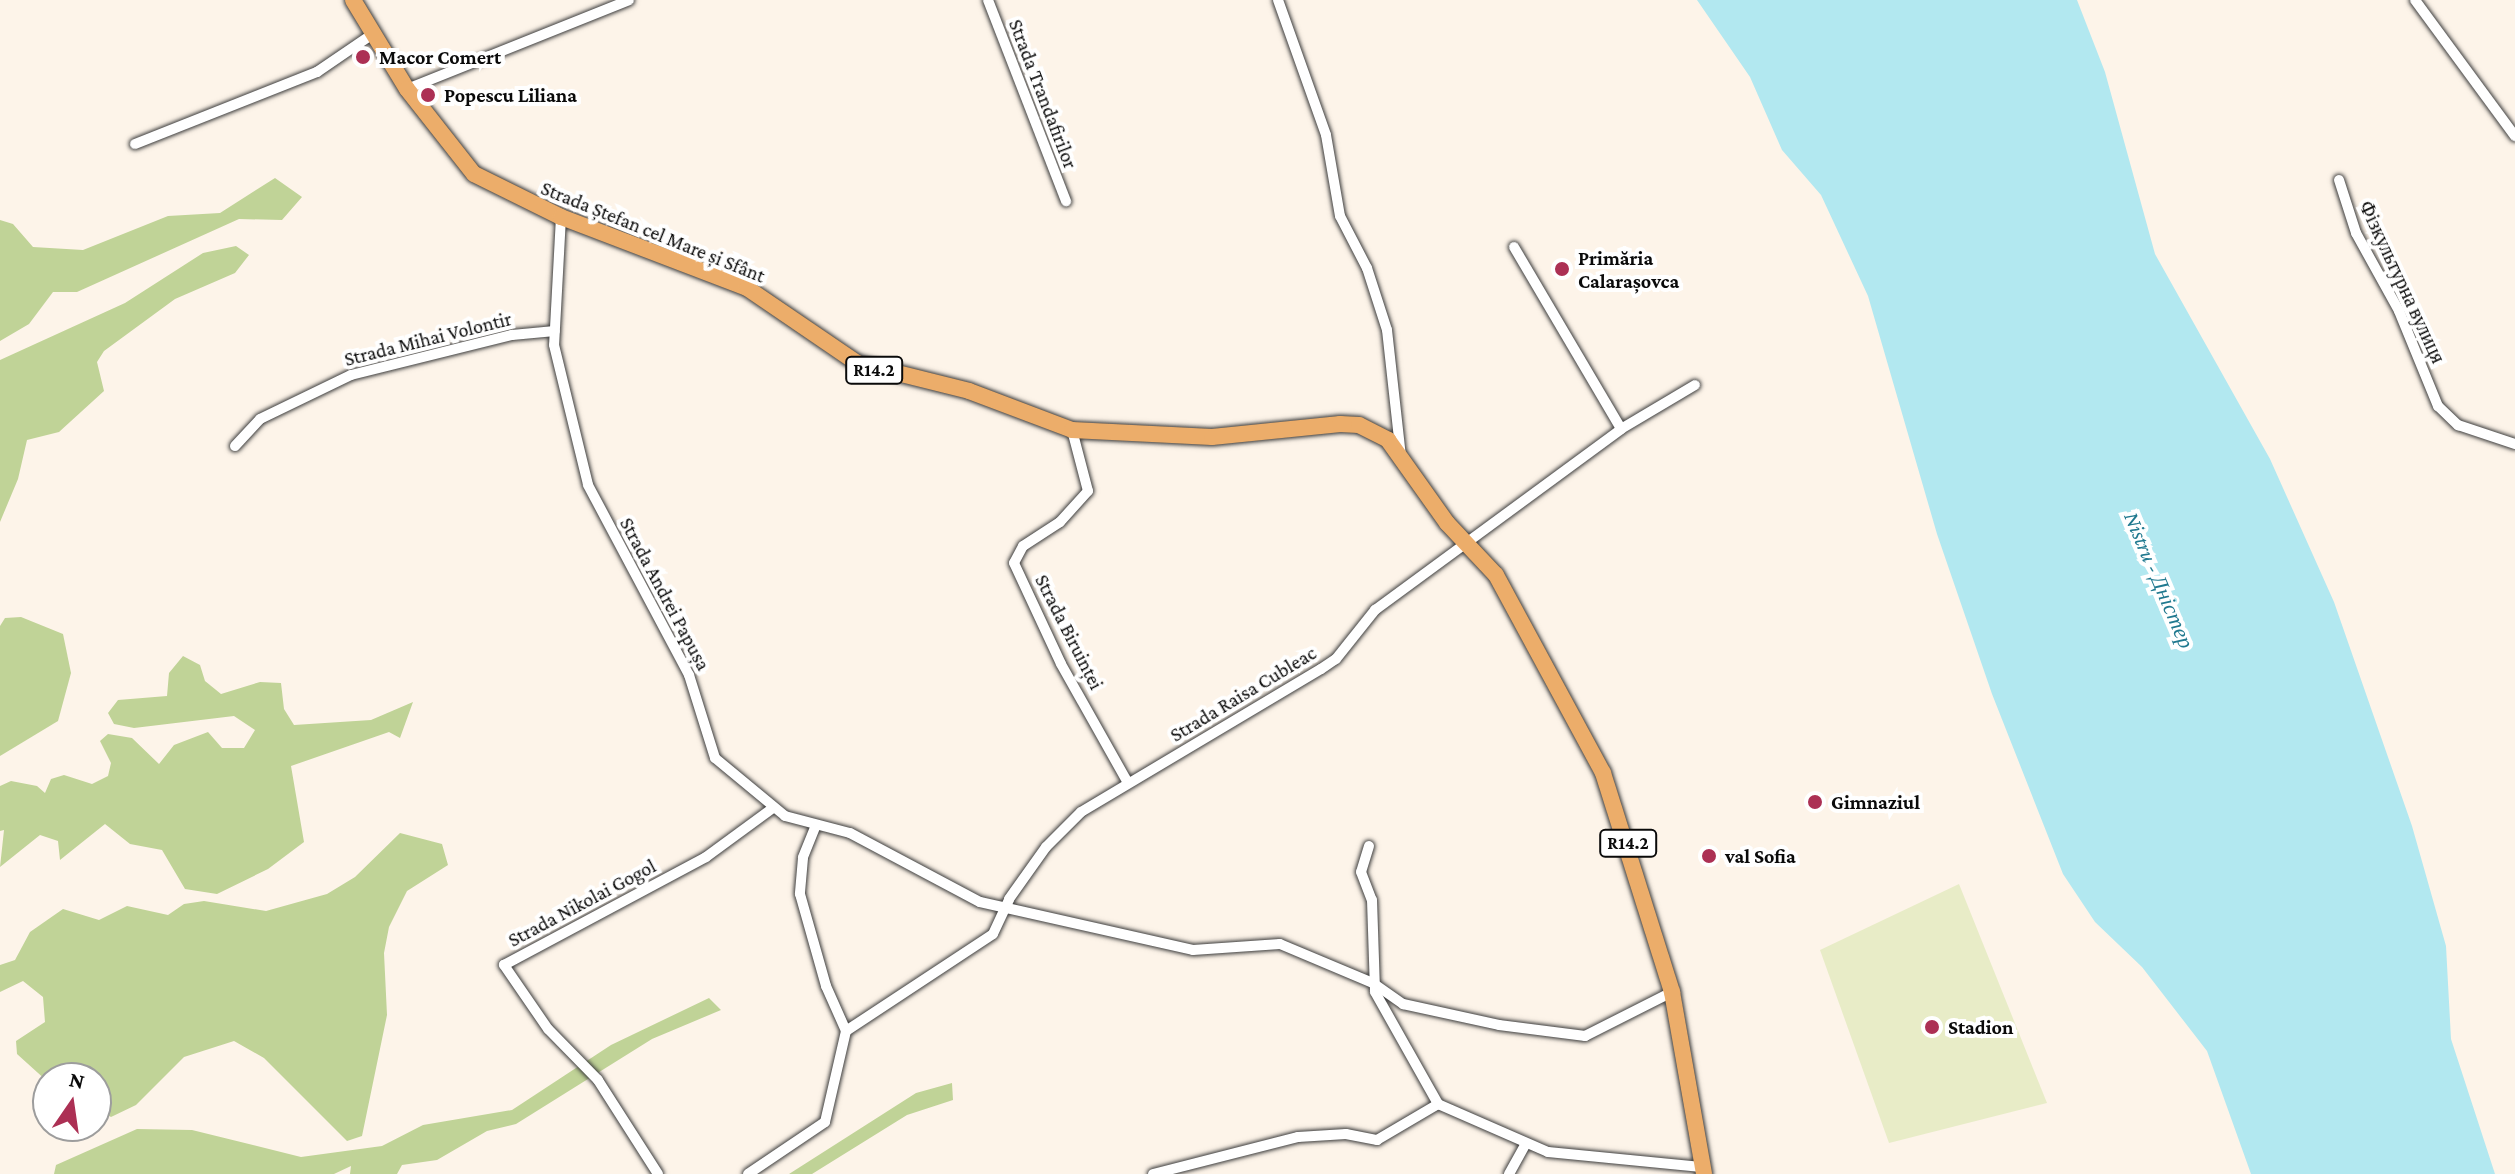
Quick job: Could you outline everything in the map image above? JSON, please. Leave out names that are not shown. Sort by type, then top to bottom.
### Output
[{"type":"main road","name":"Strada Ștefan cel Mare și Sfânt","points":[[353,0],[371,35],[407,89],[474,174],[561,217],[747,288],[857,363],[969,391],[1072,430],[1173,438],[1359,425],[1388,440],[1506,592],[1603,773],[1672,992],[1702,1170]]},
{"type":"street","points":[[407,89],[629,0]]},
{"type":"street","name":"Strada Trandafirilor","points":[[988,0],[1066,201]]},
{"type":"street","points":[[1278,0],[1326,135],[1340,216],[1367,268],[1387,330],[1401,458]]},
{"type":"street","points":[[2415,0],[2515,136]]},
{"type":"street","points":[[135,144],[317,72],[371,35]]},
{"type":"street","name":"Фізкультурна вулиця","points":[[2339,180],[2356,233],[2399,311],[2438,406],[2458,425],[2515,444]]},
{"type":"street","name":"Strada Andrei Papușa","points":[[561,217],[555,331],[588,485],[689,675],[715,758],[773,808],[816,825],[850,833],[972,900],[1193,950],[1280,944],[1373,983],[1403,1004],[1575,1036],[1591,1033],[1672,992]]},
{"type":"street","points":[[1514,247],[1621,429]]},
{"type":"street","name":"Strada Mihai Volontir","points":[[235,446],[260,419],[351,375],[512,335],[555,331]]},
{"type":"street","name":"Strada Raisa Cubleac","points":[[846,1031],[981,945],[1000,925],[1006,908],[1056,837],[1127,781],[1321,669],[1375,610],[1468,545],[1621,429],[1695,385]]},
{"type":"street","name":"Strada Biruinței","points":[[1072,430],[1088,491],[1060,522],[1023,546],[1014,563],[1061,664],[1127,781]]},
{"type":"street","name":"Strada Nikolai Gogol","points":[[658,1174],[598,1080],[548,1029],[504,965],[706,857],[773,808]]},
{"type":"street","points":[[748,1174],[825,1122],[846,1031],[826,986],[800,894],[803,858],[816,825]]},
{"type":"street","points":[[1369,846],[1361,872],[1372,900],[1373,983],[1438,1104],[1525,1145],[1548,1152],[1702,1170]]},
{"type":"street","points":[[1153,1174],[1298,1137],[1346,1134],[1377,1140],[1438,1104]]},
{"type":"street","points":[[1509,1174],[1525,1145]]},
{"type":"green space","points":[[275,178],[302,197],[282,220],[239,219],[77,292],[53,292],[29,324],[0,341],[0,220],[13,224],[33,247],[83,250],[168,216],[220,213]]},
{"type":"green space","points":[[236,246],[249,255],[235,273],[175,299],[104,351],[97,362],[104,391],[59,432],[27,440],[18,479],[0,522],[0,360],[125,303],[203,253]]},
{"type":"green space","points":[[21,617],[63,634],[71,673],[58,721],[0,756],[0,626],[5,618]]},
{"type":"green space","points":[[183,656],[200,665],[205,681],[221,694],[260,682],[281,683],[284,709],[294,725],[371,720],[413,702],[400,738],[389,732],[291,766],[304,842],[268,869],[217,894],[185,889],[162,850],[130,844],[105,824],[60,860],[58,841],[40,835],[0,867],[4,830],[0,831],[0,786],[11,781],[37,786],[45,793],[51,779],[64,775],[92,784],[108,776],[111,763],[100,741],[108,734],[132,738],[159,764],[174,745],[208,732],[222,748],[244,748],[255,730],[234,716],[134,728],[114,724],[108,713],[118,700],[167,696],[169,673]]},
{"type":"green space","points":[[400,833],[442,844],[448,865],[407,891],[389,927],[384,953],[387,1015],[362,1136],[347,1141],[264,1058],[234,1041],[184,1057],[136,1105],[112,1117],[112,1062],[32,1062],[32,1068],[17,1054],[16,1041],[45,1022],[43,997],[23,981],[0,992],[0,965],[15,960],[30,932],[63,909],[99,920],[127,906],[168,915],[184,904],[204,901],[266,911],[327,894],[355,877]]},
{"type":"green space","name":"Stadion","points":[[1959,884],[2047,1103],[1889,1143],[1820,950]]},
{"type":"green space","points":[[709,998],[721,1010],[652,1039],[516,1124],[487,1131],[437,1160],[402,1165],[397,1174],[350,1174],[351,1166],[334,1174],[54,1174],[56,1165],[137,1129],[192,1130],[301,1157],[382,1146],[423,1125],[512,1110],[611,1045]]},
{"type":"green space","points":[[952,1083],[953,1100],[907,1115],[812,1174],[789,1174],[916,1093]]},
{"type":"water","name":"Nistru - Дністер","points":[[1697,0],[2077,0],[2105,72],[2155,254],[2270,459],[2334,602],[2412,826],[2446,946],[2451,1039],[2495,1174],[2251,1174],[2207,1051],[2142,967],[2095,922],[2063,874],[1992,694],[1937,534],[1868,296],[1821,195],[1782,150],[1750,77]]},
{"type":"place","name":"Macor Comert","points":[[363,57]]},
{"type":"place","name":"Popescu Liliana","points":[[428,95]]},
{"type":"place","name":"Primăria Calarașovca","points":[[1562,269]]},
{"type":"place","name":"Gimnaziul","points":[[1815,802]]},
{"type":"place","name":"val Sofia","points":[[1709,856]]},
{"type":"place","name":"Stadion","points":[[1932,1027]]}]
